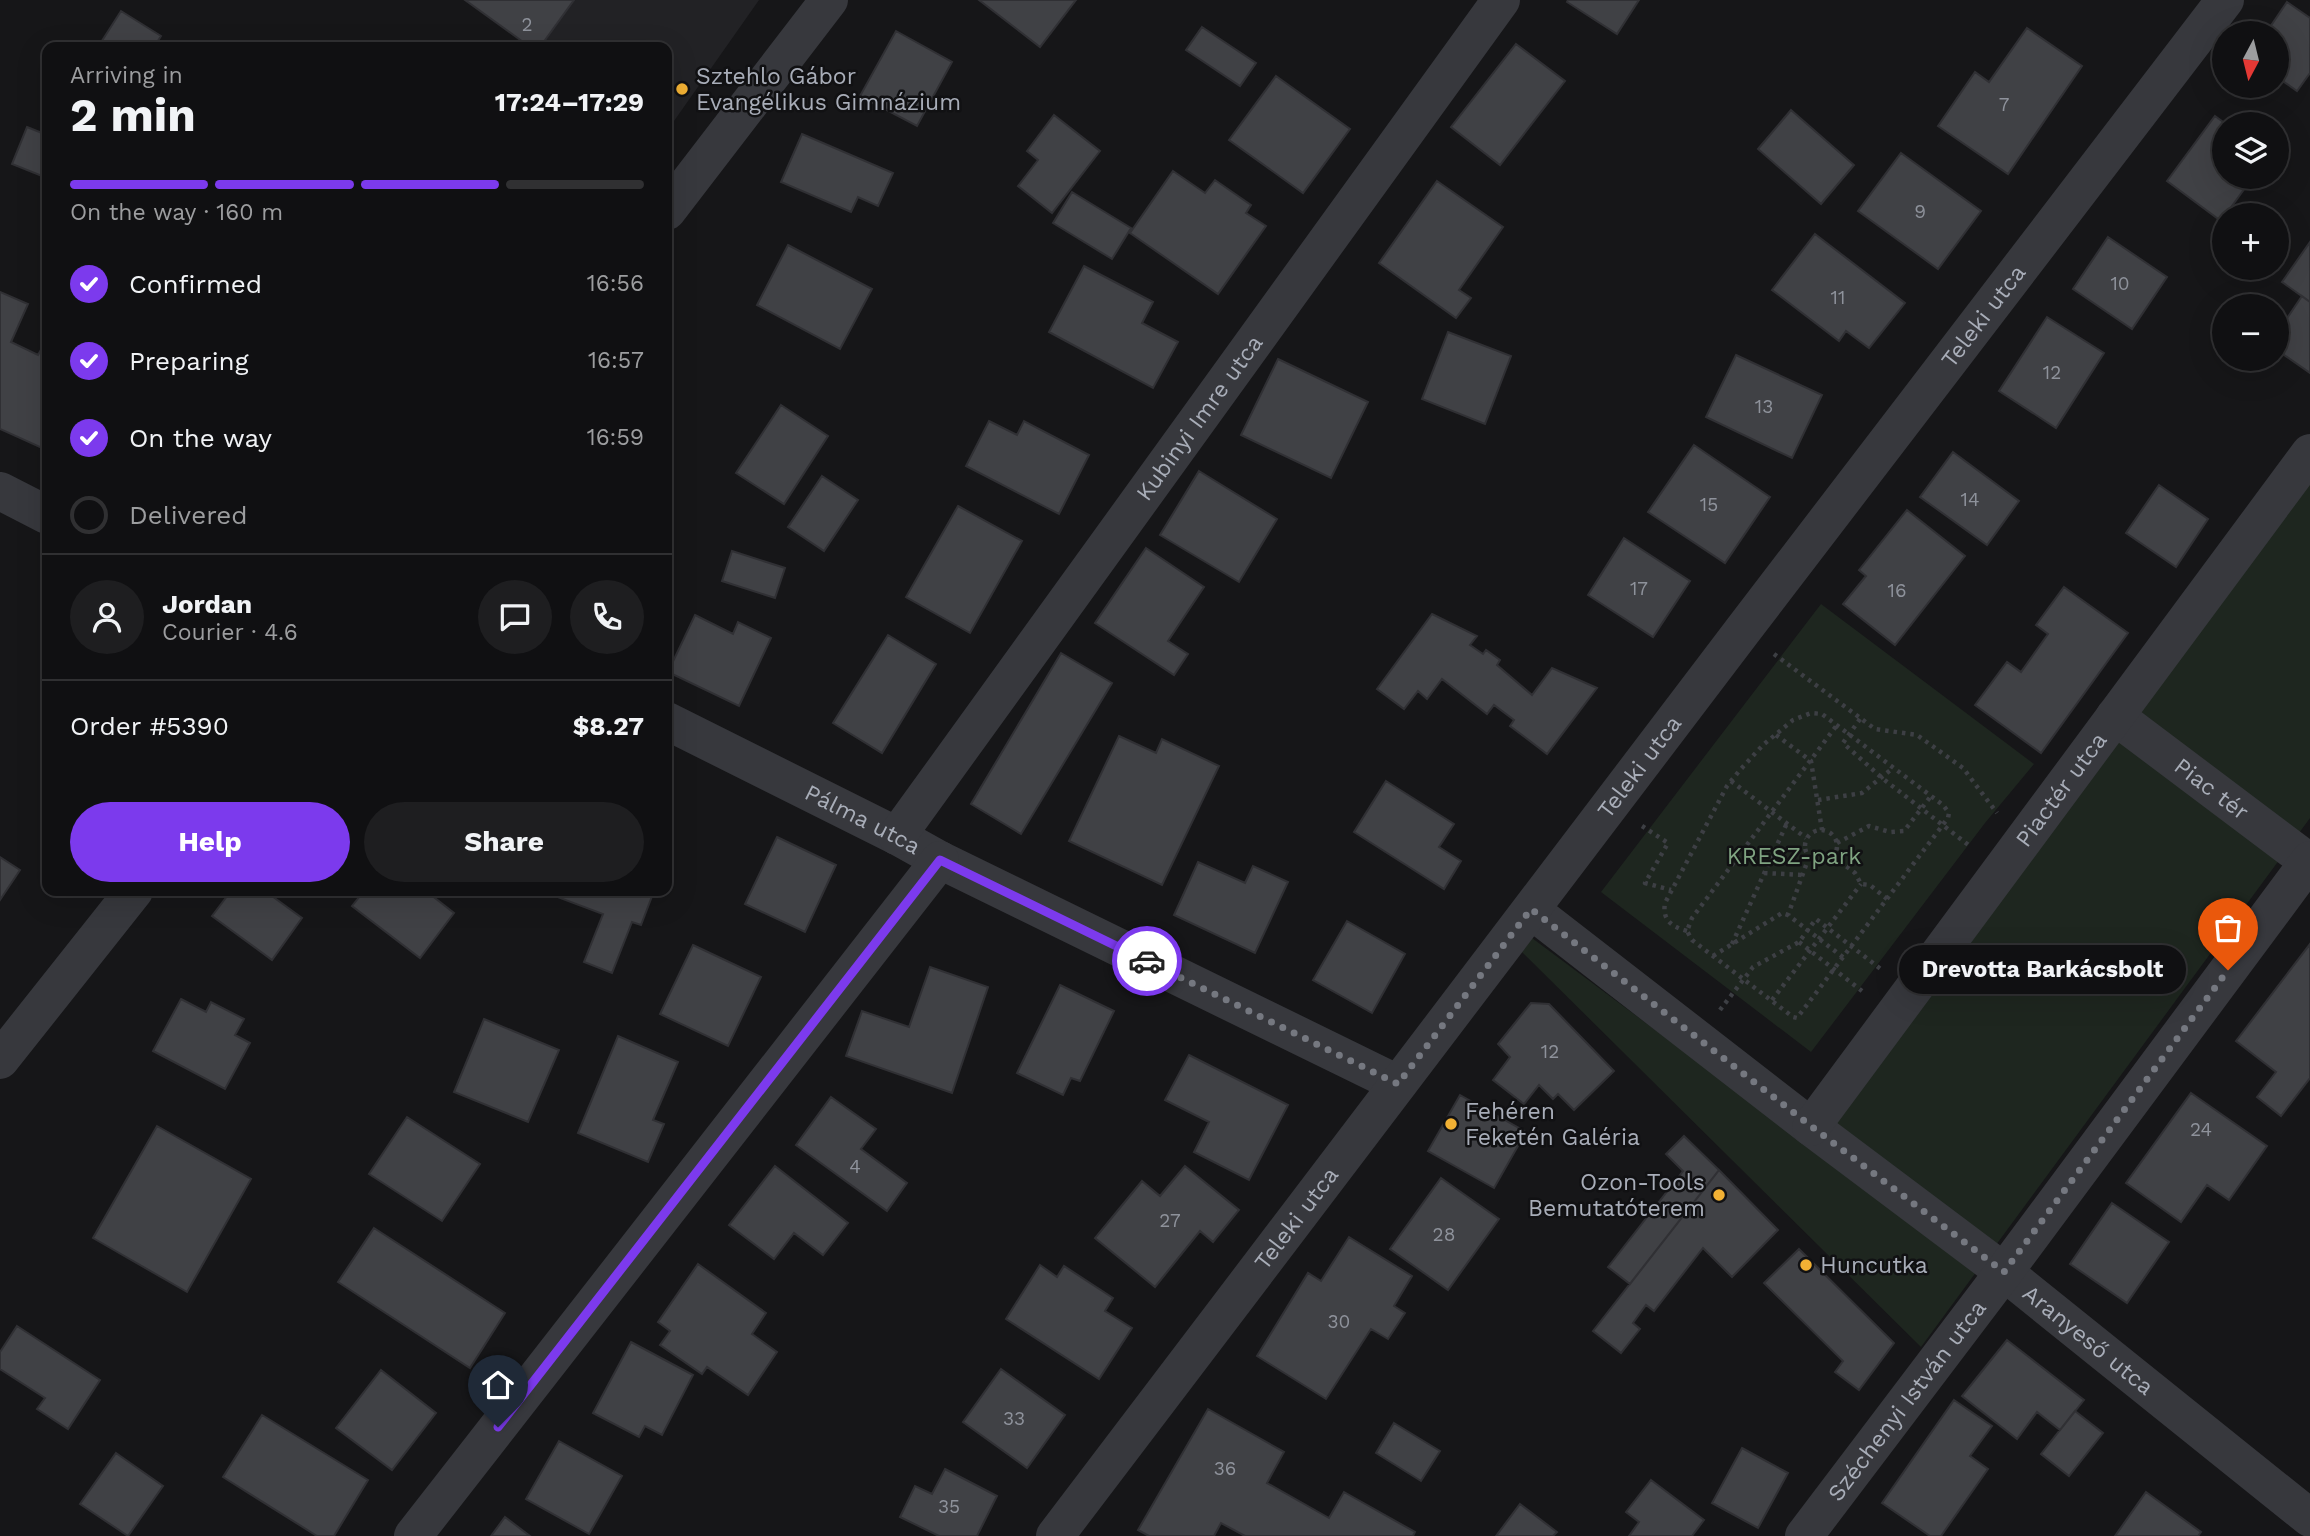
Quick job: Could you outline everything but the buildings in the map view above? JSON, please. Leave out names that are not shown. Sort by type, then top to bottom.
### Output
[{"type":"street","points":[[672,204],[829,0]]},
{"type":"street","name":"Kubinyi Imre utca","points":[[897,836],[1501,0]]},
{"type":"street","name":"Teleki utca","points":[[1055,1536],[2225,0]]},
{"type":"street","name":"Piactér utca","points":[[1811,1126],[2310,453]]},
{"type":"street","points":[[0,491],[42,512]]},
{"type":"street","name":"Piac tér","points":[[2115,716],[2309,861]]},
{"type":"street","name":"Pálma utca","points":[[672,723],[940,860],[1398,1084]]},
{"type":"street","points":[[412,1536],[940,860]]},
{"type":"street","name":"Széchenyi István utca","points":[[1804,1536],[2309,861]]},
{"type":"street","points":[[0,1060],[130,896]]},
{"type":"street","name":"Aranyeső utca","points":[[1531,909],[2004,1272],[2310,1518]]},
{"type":"path","points":[[1743,630],[1875,729],[1917,735],[1963,768],[2011,857]]},
{"type":"path","points":[[1811,713],[1822,714],[1849,734],[1943,805],[1949,813],[1797,1018],[1692,940],[1687,931],[1676,928],[1666,920],[1663,912],[1671,890],[1731,781],[1763,745],[1793,720],[1811,713]]},
{"type":"path","points":[[1860,719],[1843,743],[1942,825],[2011,857]]},
{"type":"path","points":[[1687,931],[1692,918],[1837,725]]},
{"type":"path","points":[[1776,734],[1811,761],[1822,830]]},
{"type":"path","points":[[1818,800],[1862,793],[1894,768]]},
{"type":"path","points":[[1731,781],[1806,838]]},
{"type":"path","points":[[1836,843],[1869,826],[1890,832],[1904,831],[1931,796]]},
{"type":"path","points":[[1612,803],[1668,843],[1645,883],[1671,890]]},
{"type":"path","points":[[1732,944],[1787,823]]},
{"type":"path","points":[[1822,830],[1829,831],[1837,849],[1833,856],[1817,862],[1809,857],[1805,850],[1806,838],[1813,831],[1822,830]]},
{"type":"path","points":[[1833,856],[1855,873],[1861,884]]},
{"type":"path","points":[[1788,915],[1809,857]]},
{"type":"path","points":[[1764,873],[1803,875]]},
{"type":"path","points":[[1861,884],[1870,885],[1887,899]]},
{"type":"path","points":[[1772,1000],[1861,884]]},
{"type":"path","points":[[1713,956],[1782,913],[1844,958]]},
{"type":"path","points":[[1698,1039],[1758,963],[1798,942],[1816,919],[1852,946],[1902,1003]]},
{"type":"path","points":[[1798,942],[1835,970],[1902,1003]]},
{"type":"shaded area","name":"Sztehlo Gábor Evangélikus Gimnázium","points":[[465,0],[759,0],[672,124],[672,42],[523,42]]},
{"type":"green space","points":[[2310,479],[2310,818],[1921,1347],[1522,952],[1532,938],[1812,1147]]},
{"type":"green space","name":"KRESZ-park","points":[[1821,604],[2034,764],[1985,823],[1811,1052],[1601,892]]},
{"type":"way so far","points":[[1147,961],[1398,1084],[1531,909],[2004,1272],[2228,970]]},
{"type":"place","name":"Sztehlo Gábor Evangélikus Gimnázium","points":[[682,89]]},
{"type":"place","name":"Drevotta Barkácsbolt","points":[[2228,970]]},
{"type":"place","name":"Fehéren Feketén Galéria","points":[[1451,1124]]},
{"type":"place","name":"Ozon-Tools Bemutatóterem","points":[[1719,1195]]},
{"type":"place","name":"Huncutka","points":[[1806,1265]]},
{"type":"route","points":[[498,1427],[940,860],[1147,961]]}]
